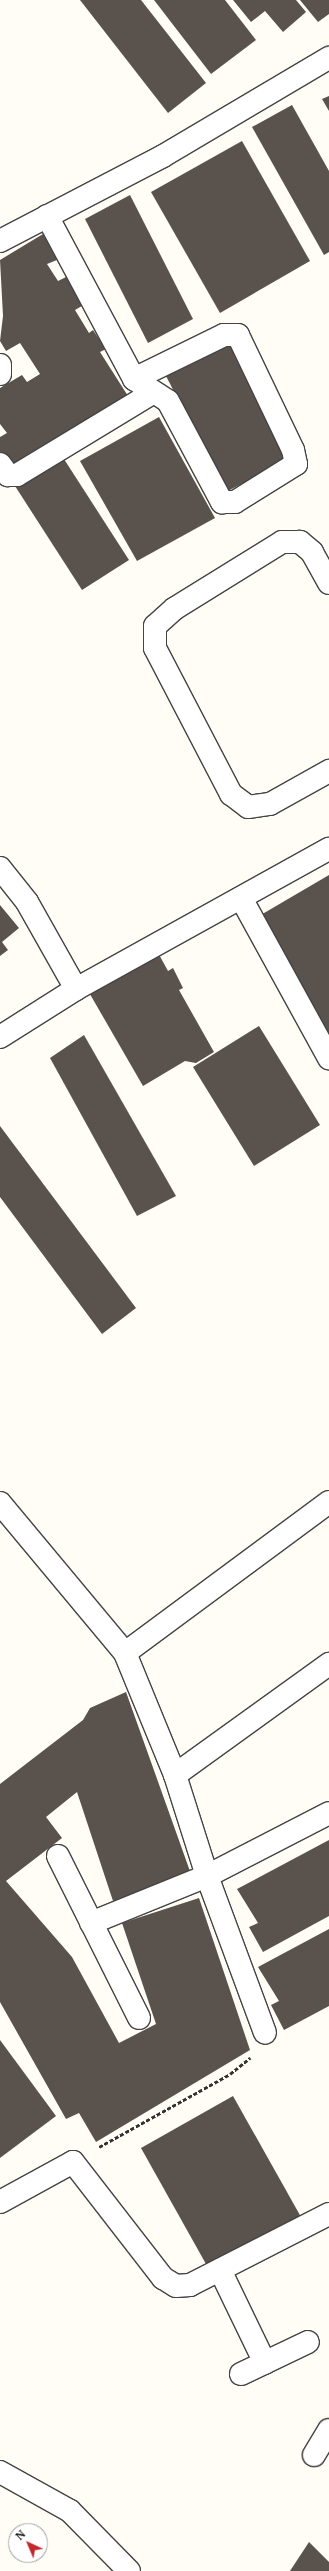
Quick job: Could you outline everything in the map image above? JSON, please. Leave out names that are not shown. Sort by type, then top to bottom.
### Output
[{"type":"street","points":[[0,241],[163,156],[329,58]]},
{"type":"street","points":[[47,216],[134,379],[151,394],[168,402],[224,504],[235,502],[296,464],[293,450],[238,336],[224,335],[134,379]]},
{"type":"street","points":[[0,365],[0,374]]},
{"type":"street","points":[[0,464],[8,475],[17,475],[151,394]]},
{"type":"street","points":[[329,583],[312,552],[300,542],[282,542],[174,609],[155,626],[155,648],[231,794],[248,807],[270,804],[329,771]]},
{"type":"street","points":[[0,1037],[76,989],[329,849]]},
{"type":"street","points":[[0,868],[27,902],[76,989]]},
{"type":"street","points":[[240,898],[329,1058]]},
{"type":"street","points":[[125,1653],[329,1502]]},
{"type":"street","points":[[0,1503],[125,1653],[175,1775],[207,1876],[265,2033]]},
{"type":"street","points":[[175,1775],[329,1664]]},
{"type":"street","points":[[91,1923],[207,1876],[329,1814]]},
{"type":"street","points":[[58,1856],[140,2018]]},
{"type":"street","points":[[0,2202],[72,2162],[163,2278],[176,2286],[190,2285],[327,2219]]},
{"type":"street","points":[[220,2270],[265,2363]]},
{"type":"street","points":[[241,2374],[308,2342]]},
{"type":"street","points":[[314,2455],[329,2430]]},
{"type":"street","points":[[0,2472],[70,2511],[129,2571]]},
{"type":"path","points":[[72,2162],[230,2074],[252,2056],[265,2033]]},
{"type":"building","points":[[80,0],[141,0],[206,83],[168,113]]},
{"type":"building","points":[[154,0],[225,0],[256,40],[211,74]]},
{"type":"building","points":[[233,0],[296,0],[306,12],[283,32],[265,11],[251,22]]},
{"type":"building","points":[[300,0],[329,0],[329,14],[318,22]]},
{"type":"building","points":[[329,96],[329,111],[322,99]]},
{"type":"building","points":[[292,105],[329,171],[329,252],[324,255],[252,127]]},
{"type":"building","points":[[242,141],[310,261],[220,313],[151,192]]},
{"type":"building","points":[[130,195],[193,319],[148,343],[85,219]]},
{"type":"building","points":[[43,234],[57,260],[47,264],[58,281],[68,276],[87,303],[75,310],[89,333],[93,330],[106,349],[100,352],[128,396],[13,473],[0,453],[0,437],[7,433],[0,424],[0,388],[22,375],[27,382],[40,374],[20,343],[6,351],[0,341],[3,316],[0,260]]},
{"type":"building","points":[[229,343],[289,459],[226,492],[166,376]]},
{"type":"building","points":[[159,417],[215,518],[137,561],[80,461]]},
{"type":"building","points":[[62,456],[129,560],[82,590],[15,486]]},
{"type":"building","points":[[329,875],[329,1034],[259,916]]},
{"type":"building","points":[[0,905],[19,928],[2,942],[8,950],[0,956]]},
{"type":"building","points":[[156,949],[168,971],[173,968],[183,988],[179,990],[214,1052],[196,1063],[185,1061],[143,1086],[87,989]]},
{"type":"building","points":[[259,1026],[320,1125],[254,1166],[193,1067]]},
{"type":"building","points":[[84,1035],[176,1196],[137,1216],[50,1058]]},
{"type":"building","points":[[0,1126],[136,1308],[102,1334],[0,1197]]},
{"type":"building","points":[[126,1692],[191,1874],[113,1901],[77,1792],[46,1817],[62,1838],[6,1881],[72,1957],[119,2043],[156,2024],[122,1923],[199,1898],[250,2050],[96,2142],[79,2113],[66,2119],[0,2002],[0,1784],[83,1720],[90,1708]]},
{"type":"building","points":[[329,1840],[329,1916],[263,1952],[249,1927],[258,1923],[237,1889]]},
{"type":"building","points":[[329,1929],[329,2006],[284,2030],[271,2005],[279,2001],[258,1967]]},
{"type":"building","points":[[0,2040],[56,2116],[0,2158]]},
{"type":"building","points":[[233,2096],[301,2217],[206,2264],[141,2148]]},
{"type":"building","points":[[309,2542],[329,2562],[329,2571],[290,2571]]}]
